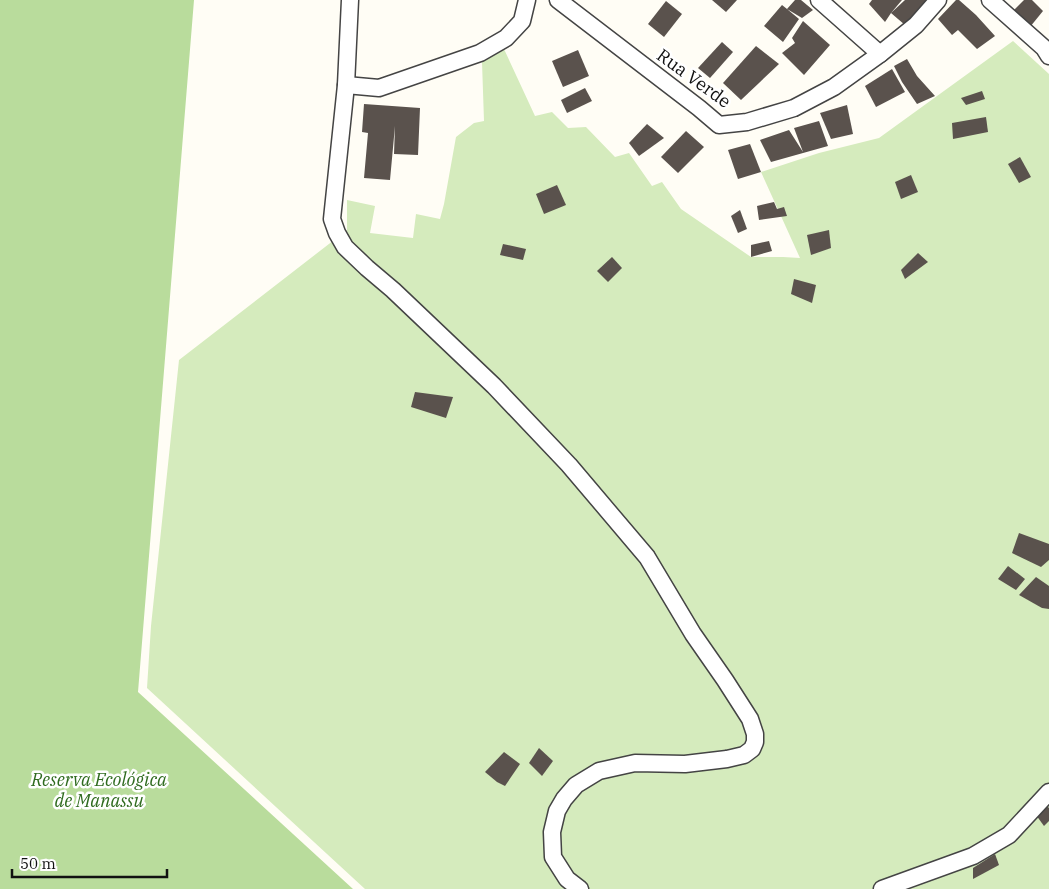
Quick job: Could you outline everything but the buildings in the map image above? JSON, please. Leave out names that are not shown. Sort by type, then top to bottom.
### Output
[{"type":"street","points":[[350,0],[346,85],[332,219],[336,233],[345,247],[494,386],[569,465],[647,557],[693,634],[750,719],[755,734],[755,742],[752,749],[744,755],[685,764],[635,763],[599,771],[576,785],[557,811],[552,832],[553,857],[567,879],[580,889]]},
{"type":"street","points":[[346,85],[379,88],[480,53],[506,38],[522,21],[527,0]]},
{"type":"street","name":"Rua Verde","points":[[558,0],[719,125],[747,122],[794,108],[834,87],[916,25],[938,0]]},
{"type":"street","points":[[818,0],[880,54]]},
{"type":"street","points":[[990,0],[1044,48],[1049,56]]},
{"type":"street","points":[[882,889],[973,856],[1010,835],[1049,792]]},
{"type":"green space","name":"Reserva Ecológica de Manassu","points":[[0,0],[194,0],[138,692],[353,889],[0,889]]},
{"type":"green space","points":[[1013,41],[1049,74],[1049,889],[365,889],[147,688],[151,626],[179,360],[347,230],[347,200],[375,206],[370,233],[413,238],[416,214],[440,219],[456,137],[474,123],[484,121],[482,62],[504,49],[535,116],[552,112],[568,128],[586,127],[615,157],[629,153],[652,186],[662,182],[681,209],[751,257],[800,258],[761,172],[819,153],[879,138]]}]
